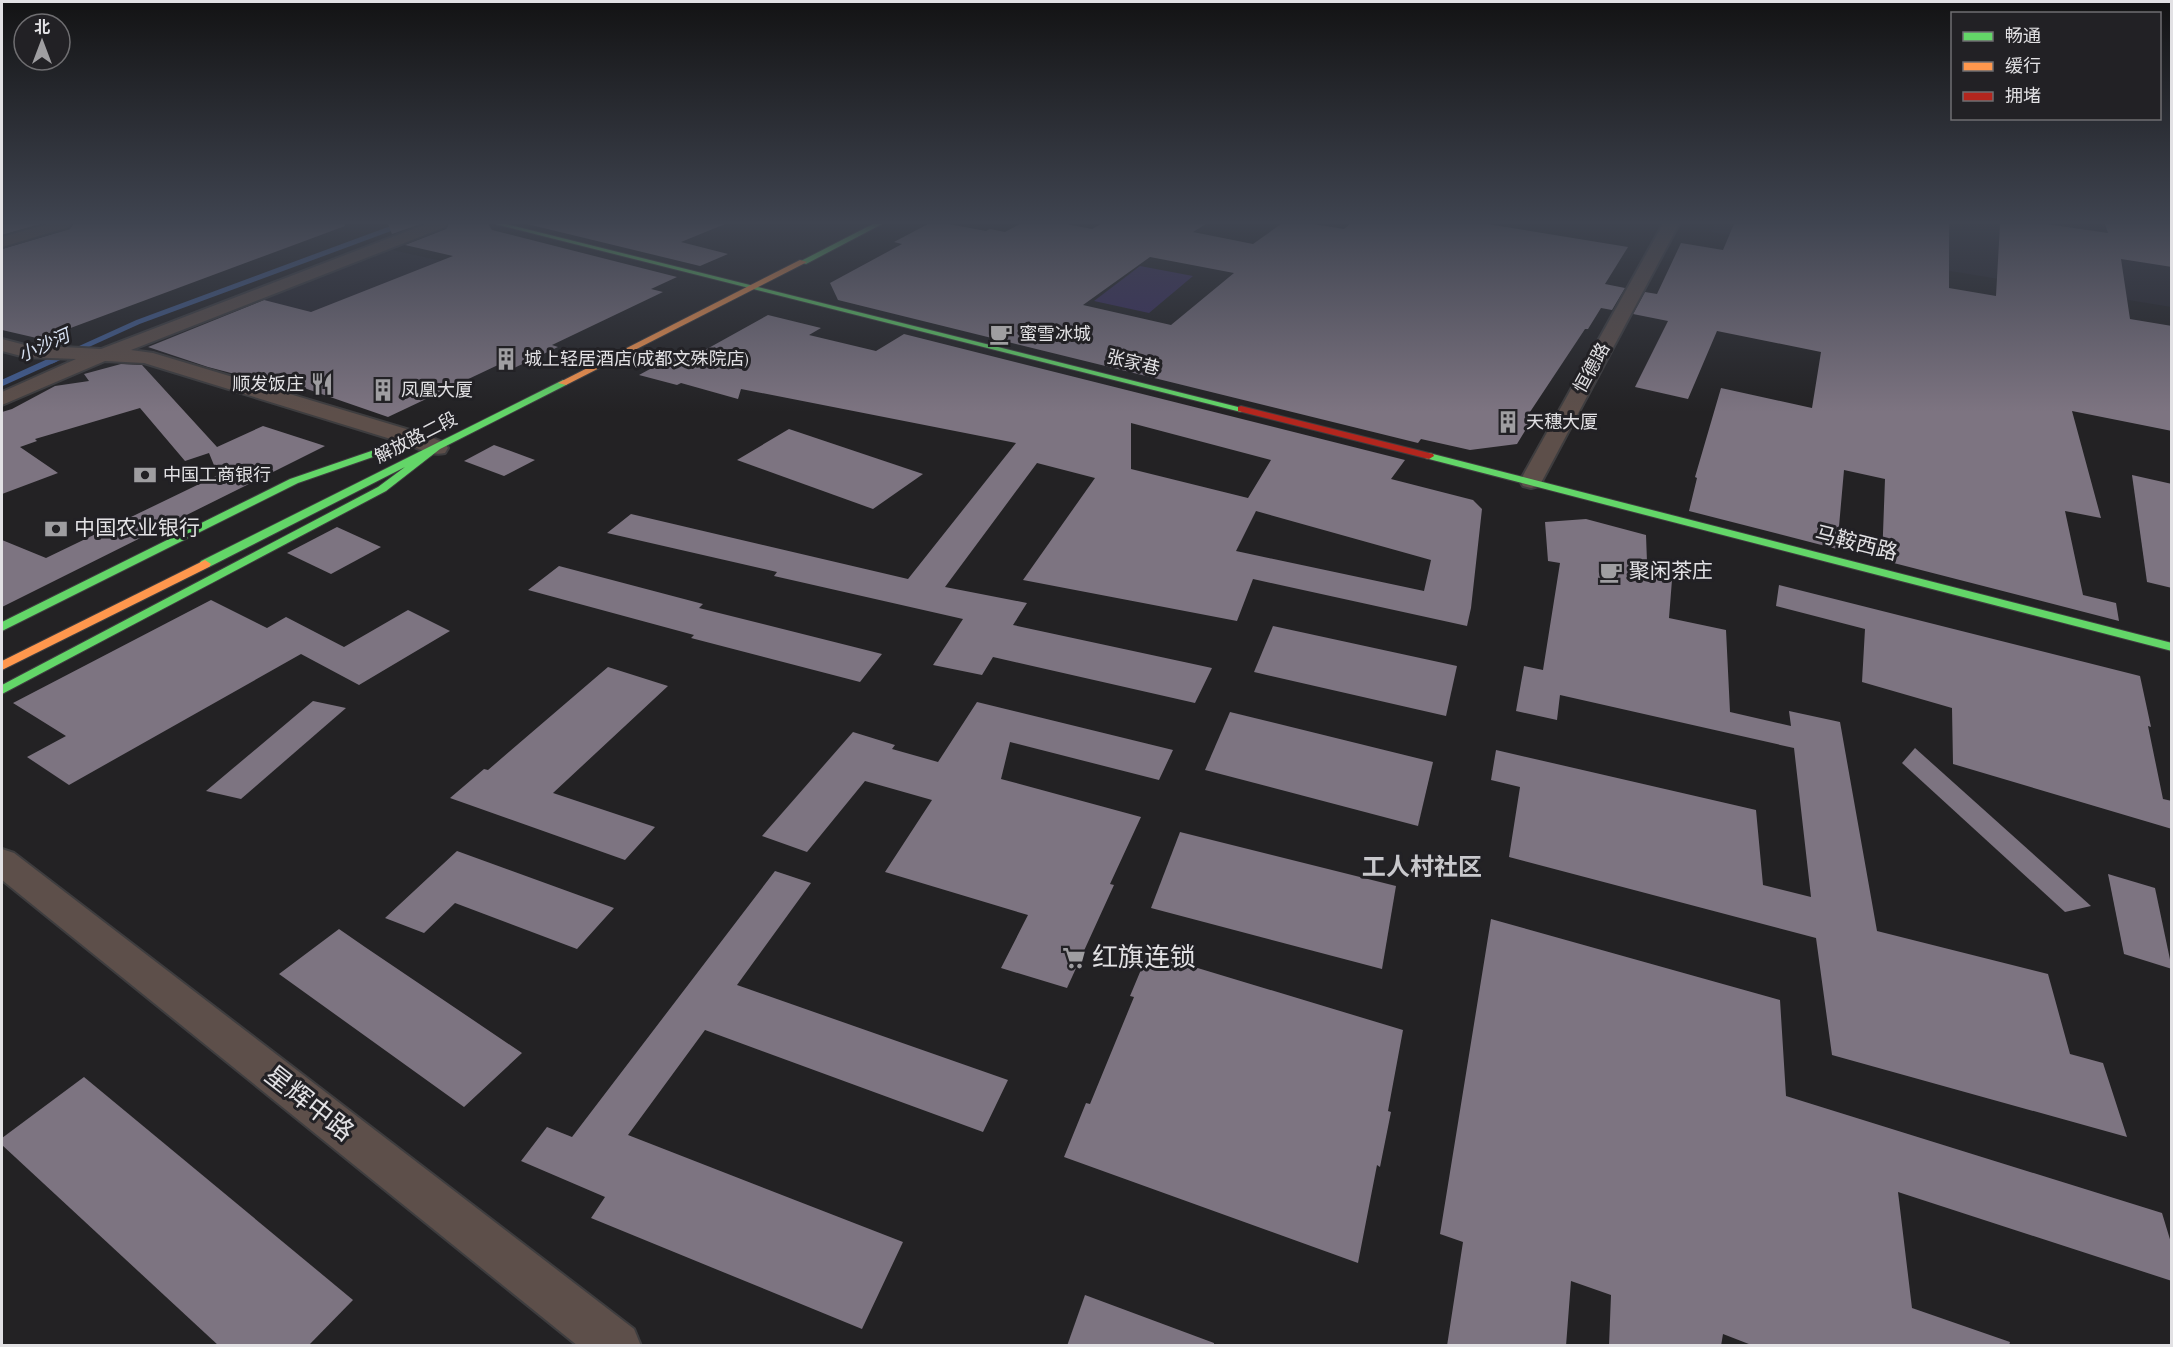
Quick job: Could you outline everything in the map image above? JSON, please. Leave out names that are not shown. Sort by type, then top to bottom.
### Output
[{"type":"street","points":[[2,399],[93,355],[273,287]]},
{"type":"street","points":[[706,291],[714,287]]},
{"type":"street","name":"解放路二段","points":[[2,666],[436,438],[752,287]]},
{"type":"street","name":"张家巷","points":[[757,287],[1531,481]]},
{"type":"street","name":"恒德路","points":[[1531,481],[1637,287]]},
{"type":"street","points":[[2,345],[25,351],[146,357],[415,439]]},
{"type":"street","points":[[2,627],[294,481],[415,439],[436,438]]},
{"type":"street","points":[[2,690],[382,489],[436,438]]},
{"type":"street","name":"解放路二段","points":[[309,491],[415,439]]},
{"type":"street","name":"马鞍西路","points":[[1531,481],[2172,647]]},
{"type":"street","name":"星辉中路","points":[[2,862],[617,1346]]},
{"type":"shaded area","points":[[289,287],[457,287],[415,314],[285,314],[250,302]]},
{"type":"shaded area","points":[[1113,287],[1180,287],[1149,313],[1094,301]]},
{"type":"shaded area","points":[[2047,287],[2171,287],[2171,307]]},
{"type":"building","points":[[2,287],[181,287],[41,339],[2,330]]},
{"type":"building","points":[[375,287],[656,287],[651,289],[663,292],[552,345],[558,347],[512,369],[498,365],[388,417],[281,380],[273,384],[208,367],[148,347],[264,300],[311,312]]},
{"type":"building","points":[[832,287],[1108,287],[1083,305],[1171,325],[1217,287],[1625,288],[1612,310],[1601,308],[1588,329],[1585,329],[1530,412],[1536,413],[1517,444],[1470,450],[1421,439],[1418,443],[838,300]]},
{"type":"building","points":[[1660,287],[1949,287],[1996,296],[1997,287],[2125,287],[2130,319],[2172,326],[2172,431],[2072,411],[2101,518],[2065,511],[2083,595],[2116,603],[2119,621],[1882,560],[1885,479],[1844,470],[1837,549],[1689,511],[1697,478],[1695,477],[1721,388],[1812,408],[1821,352],[1717,331],[1688,399],[1635,387],[1668,321],[1633,314],[1645,292],[1657,294]]},
{"type":"building","points":[[768,315],[821,328],[809,335],[876,351],[904,334],[1405,460],[1391,479],[1473,500],[1482,509],[1467,626],[1253,579],[1237,621],[1023,580],[1095,478],[1037,463],[945,587],[1027,603],[1013,625],[1212,668],[1195,703],[993,657],[982,675],[933,665],[963,619],[774,576],[777,572],[607,533],[631,514],[908,579],[1016,443],[741,389],[738,399],[681,383],[677,385],[639,375],[674,356],[687,360]],"holes":[[[1131,423],[1271,460],[1248,498],[1131,469]],[[1256,511],[1431,560],[1424,591],[1236,551]]]},
{"type":"building","points":[[121,364],[142,365],[217,447],[263,426],[325,446],[2,607],[2,540],[46,558],[218,475],[209,453],[185,461],[140,408],[35,439],[37,441],[20,447],[58,473],[2,494],[2,412],[55,386],[89,381],[84,374]]},
{"type":"building","points":[[789,429],[923,474],[873,509],[737,460]]},
{"type":"building","points":[[494,445],[535,460],[504,476],[464,461]]},
{"type":"building","points":[[2132,475],[2172,484],[2172,588],[2147,582]]},
{"type":"building","points":[[1586,519],[1646,535],[1647,562],[1673,567],[1669,618],[1726,630],[1730,712],[1791,726],[1789,711],[1840,722],[1877,931],[2048,974],[2070,1054],[2103,1063],[2127,1137],[1832,1055],[1816,938],[1509,857],[1520,787],[1491,780],[1496,750],[1756,810],[1763,885],[1811,897],[1794,748],[1560,695],[1557,720],[1516,711],[1524,666],[1543,670],[1560,563],[1548,561],[1545,522]]},
{"type":"building","points":[[337,527],[381,547],[331,574],[287,553]]},
{"type":"building","points":[[559,566],[703,604],[699,608],[882,654],[860,682],[691,638],[694,635],[528,590]]},
{"type":"building","points":[[1779,585],[2140,676],[2163,799],[2172,801],[2172,829],[1953,764],[1952,708],[1862,682],[1865,629],[1776,606]]},
{"type":"building","points":[[211,600],[267,628],[286,617],[344,647],[408,610],[450,631],[359,685],[301,654],[69,785],[27,757],[66,736],[13,703]]},
{"type":"building","points":[[1273,626],[1457,666],[1446,716],[1254,672]]},
{"type":"building","points":[[608,667],[668,686],[553,793],[655,827],[625,860],[450,798],[484,769],[488,770]]},
{"type":"building","points":[[313,701],[346,708],[241,799],[206,791]]},
{"type":"building","points":[[977,702],[1173,750],[1159,780],[1010,742],[1001,779],[1141,817],[1110,884],[1114,885],[1067,988],[1001,968],[1028,915],[885,872],[932,800],[865,781],[807,852],[762,836],[853,732],[895,745],[892,749],[938,762]]},
{"type":"building","points":[[1230,712],[1433,762],[1418,826],[1205,770]]},
{"type":"building","points":[[1915,748],[2091,906],[2065,912],[1902,763]]},
{"type":"building","points":[[1180,832],[1396,886],[1382,969],[1151,908]]},
{"type":"building","points":[[457,851],[614,908],[577,949],[455,903],[424,933],[385,918]]},
{"type":"building","points":[[775,871],[811,883],[737,985],[1008,1080],[983,1132],[705,1030],[628,1135],[903,1242],[862,1329],[591,1218],[605,1197],[521,1161],[547,1127],[572,1137]]},
{"type":"building","points":[[2108,874],[2155,888],[2172,969],[2124,954]]},
{"type":"building","points":[[1491,919],[1780,1000],[1786,1096],[2162,1213],[2172,1246],[2172,1281],[1898,1192],[1912,1308],[2010,1342],[2009,1346],[1754,1346],[1723,1334],[1721,1346],[1609,1346],[1611,1295],[1571,1281],[1566,1346],[1447,1346],[1463,1242],[1440,1234]]},
{"type":"building","points":[[339,929],[522,1053],[464,1107],[279,974]]},
{"type":"building","points":[[1148,953],[1403,1030],[1388,1111],[1391,1112],[1380,1167],[1377,1165],[1358,1263],[1064,1157],[1086,1103],[1090,1104],[1134,997],[1130,996]]},
{"type":"building","points":[[84,1077],[353,1300],[308,1346],[219,1346],[2,1145],[2,1138]]},
{"type":"building","points":[[1085,1295],[1214,1343],[1214,1346],[1067,1346]]},
{"type":"waterway","name":"小沙河","points":[[52,361],[138,322],[233,287]]},
{"type":"waterway","name":"小沙河","points":[[2,383],[55,359]]},
{"type":"traffic: fast","points":[[751,287],[1241,409]]},
{"type":"traffic: fast","points":[[205,564],[563,383]]},
{"type":"traffic: fast","points":[[2,627],[294,481],[415,439]]},
{"type":"traffic: fast","points":[[2,690],[382,489],[435,450]]},
{"type":"traffic: fast","points":[[1429,456],[2172,647]]},
{"type":"traffic: slow","points":[[563,383],[754,287]]},
{"type":"traffic: slow","points":[[2,666],[205,564]]},
{"type":"traffic: jam","points":[[1241,409],[1429,456]]},
{"type":"place","name":"蜜雪冰城","points":[[1001,334]]},
{"type":"place","name":"城上轻居酒店(成都文殊院店)","points":[[506,359]]},
{"type":"place","name":"顺发饭庄","points":[[322,384]]},
{"type":"place","name":"凤凰大厦","points":[[383,390]]},
{"type":"place","name":"天穗大厦","points":[[1508,422]]},
{"type":"place","name":"中国工商银行","points":[[145,475]]},
{"type":"place","name":"中国农业银行","points":[[56,529]]},
{"type":"place","name":"聚闲茶庄","points":[[1611,572]]},
{"type":"place","name":"红旗连锁","points":[[1074,958]]},
{"type":"district","name":"工人村社区","points":[[1422,868]]}]
